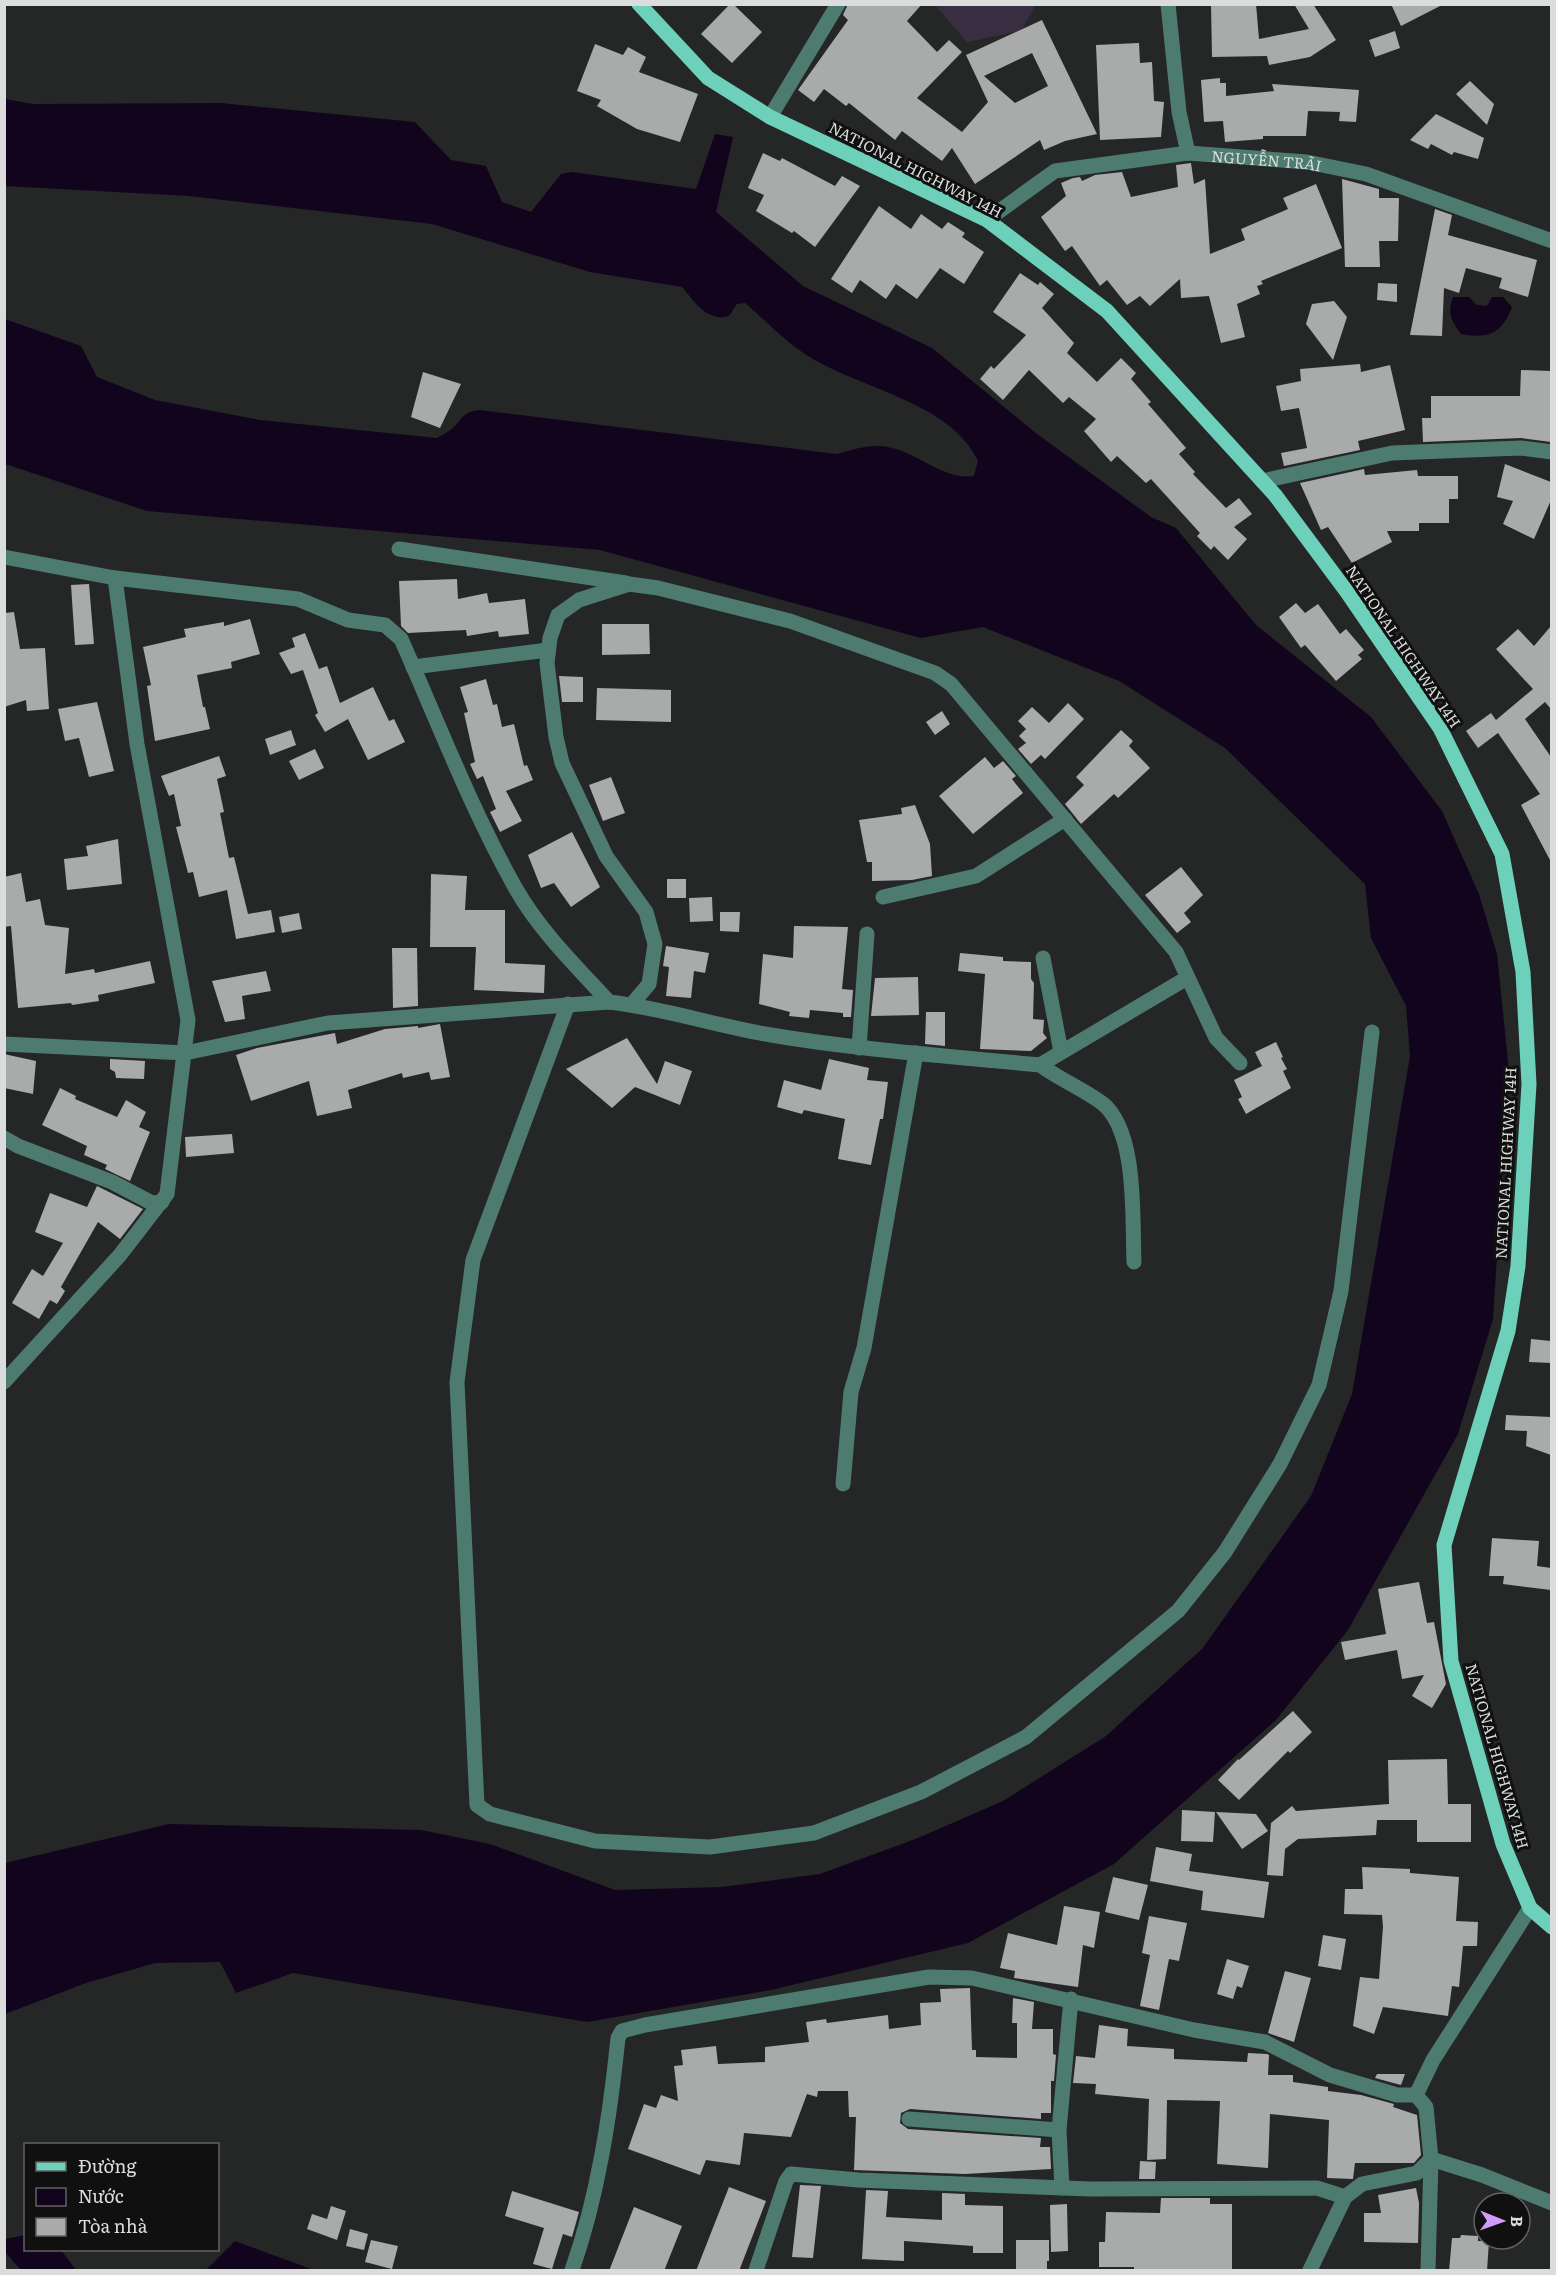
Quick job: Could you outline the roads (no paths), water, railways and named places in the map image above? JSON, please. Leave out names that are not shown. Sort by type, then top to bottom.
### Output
[{"type":"main road","name":"NATIONAL HIGHWAY 14H","points":[[639,4],[708,78],[771,117],[987,220],[1107,311],[1263,481],[1347,592],[1440,728],[1502,854],[1523,972],[1528,1084],[1518,1266],[1508,1331],[1444,1545],[1451,1661],[1503,1844],[1530,1908],[1551,1927]]},
{"type":"street","points":[[771,117],[838,4]]},
{"type":"street","points":[[1168,4],[1179,112],[1188,153]]},
{"type":"street","name":"NGUYỄN TRÃI","points":[[987,220],[1055,171],[1188,153],[1307,162],[1366,174],[1551,241]]},
{"type":"street","points":[[1263,481],[1392,453],[1521,448],[1551,452]]},
{"type":"street","points":[[399,549],[658,588],[790,621],[935,673],[951,684],[972,706],[1176,952],[1216,1038],[1240,1063]]},
{"type":"street","points":[[4,557],[115,578],[298,599],[348,620],[385,625],[401,639],[516,890],[552,940],[609,1002]]},
{"type":"street","points":[[4,1382],[120,1255],[167,1194],[188,1020],[137,744],[115,578]]},
{"type":"street","points":[[629,584],[579,600],[558,615],[548,650],[556,737],[562,763],[606,856],[646,912],[655,944],[649,984],[632,1004]]},
{"type":"street","points":[[414,667],[548,650]]},
{"type":"street","points":[[883,897],[976,876],[1065,819]]},
{"type":"street","points":[[859,1048],[867,934]]},
{"type":"street","points":[[1043,958],[1061,1052]]},
{"type":"street","points":[[1040,1065],[1187,978]]},
{"type":"street","points":[[4,1044],[185,1053],[328,1023],[609,1002],[632,1004],[742,1030],[859,1048],[1040,1065],[1061,1081],[1104,1104],[1124,1136],[1130,1170],[1134,1262]]},
{"type":"street","points":[[568,1004],[473,1260],[457,1382],[477,1805],[490,1814],[595,1841],[710,1847],[814,1833],[921,1792],[1026,1737],[1178,1611],[1225,1552],[1280,1464],[1319,1385],[1341,1291],[1372,1032]]},
{"type":"street","points":[[843,1484],[852,1381],[864,1348],[916,1053]]},
{"type":"street","points":[[4,1138],[18,1146],[112,1182],[152,1203],[162,1202]]},
{"type":"street","points":[[1416,2095],[1433,2060],[1530,1908]]},
{"type":"street","points":[[572,2271],[589,2217],[613,2091],[618,2038],[622,2031],[645,2025],[929,1977],[972,1978],[1071,1999],[1194,2030],[1265,2042],[1330,2075],[1396,2095],[1416,2095]]},
{"type":"street","points":[[1062,2188],[1059,2130],[1071,1999]]},
{"type":"street","points":[[1416,2095],[1426,2107],[1431,2159],[1428,2271]]},
{"type":"street","points":[[909,2118],[1059,2130]]},
{"type":"street","points":[[1310,2271],[1346,2197],[1362,2184],[1417,2174],[1431,2159]]},
{"type":"street","points":[[1431,2159],[1482,2175],[1551,2203]]},
{"type":"street","points":[[756,2271],[786,2181],[791,2174],[869,2180],[1062,2188],[1317,2188],[1346,2197]]},
{"type":"water","points":[[5,99],[33,104],[221,103],[415,122],[451,160],[486,166],[502,202],[531,212],[561,174],[572,172],[696,189],[715,134],[733,137],[716,212],[803,286],[932,348],[1037,434],[1151,517],[1176,528],[1256,625],[1371,717],[1442,811],[1479,894],[1497,954],[1509,1071],[1493,1319],[1458,1434],[1348,1630],[1276,1720],[1114,1864],[968,1943],[771,1990],[587,2022],[293,1973],[236,1993],[220,1962],[155,1963],[86,1983],[5,2014],[5,1863],[169,1824],[421,1830],[490,1844],[615,1890],[722,1887],[820,1874],[918,1838],[1003,1801],[1106,1736],[1202,1649],[1311,1496],[1352,1394],[1410,1056],[1406,1006],[1371,938],[1365,884],[1225,748],[1119,681],[983,627],[921,638],[600,550],[147,511],[5,464],[5,319],[81,346],[97,377],[155,400],[260,420],[437,438],[453,428],[467,414],[479,410],[837,454],[878,446],[902,451],[953,475],[974,476],[978,461],[966,441],[948,425],[905,400],[813,359],[786,340],[745,303],[737,304],[729,316],[714,316],[702,309],[682,287],[590,272],[432,224],[189,196],[5,186]]},
{"type":"water","points":[[1453,297],[1469,297],[1477,305],[1487,306],[1492,297],[1503,297],[1512,307],[1499,329],[1479,336],[1461,334],[1451,317],[1450,308]]},
{"type":"water","points":[[24,2235],[24,2251],[62,2251],[76,2270],[21,2270],[5,2252],[5,2239]]},
{"type":"water","points":[[235,2241],[314,2270],[206,2270]]}]
